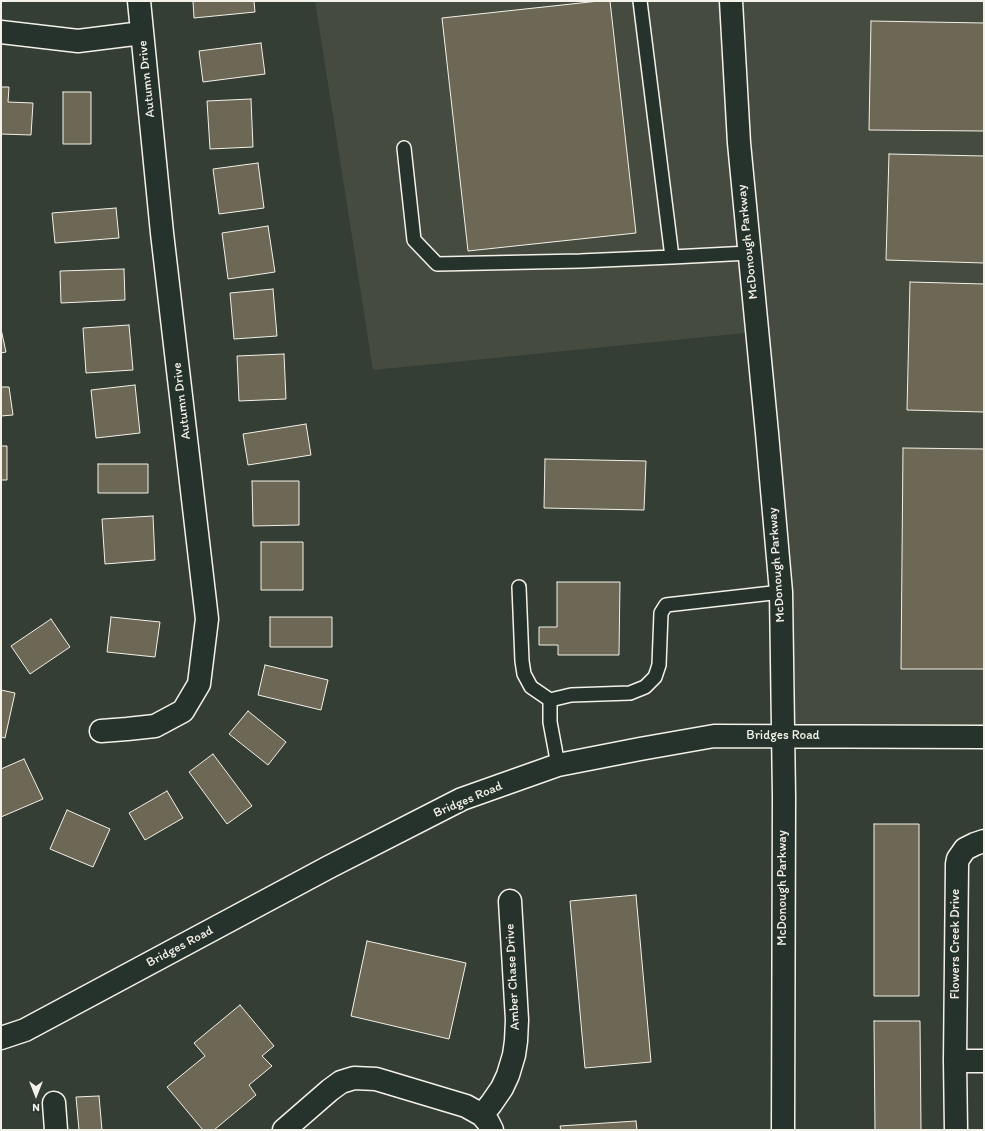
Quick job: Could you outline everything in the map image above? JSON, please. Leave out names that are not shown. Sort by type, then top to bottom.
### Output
[{"type":"street","name":"Autumn Drive","points":[[101,730],[155,726],[183,711],[199,684],[207,619],[162,233],[139,1]]},
{"type":"street","name":"McDonough Parkway","points":[[731,1],[739,143],[781,592],[783,736],[782,1130]]},
{"type":"street","points":[[1,32],[78,41],[142,32]]},
{"type":"street","name":"Bridges Road","points":[[1,1038],[25,1030],[329,867],[462,799],[558,765],[714,736],[984,737]]},
{"type":"street","name":"Flowers Creek Drive","points":[[956,1130],[955,1061],[957,864],[958,859],[965,849],[984,841]]},
{"type":"street","name":"Amber Chase Drive","points":[[284,1130],[330,1090],[341,1082],[354,1078],[376,1079],[466,1106],[487,1122],[491,1104],[502,1088],[508,1075],[514,1055],[516,1041],[517,1020],[510,901]]},
{"type":"street","points":[[955,1061],[984,1061]]},
{"type":"street","points":[[54,1103],[56,1130]]},
{"type":"lane","points":[[640,1],[672,257]]},
{"type":"lane","points":[[404,148],[414,240],[437,264],[580,261],[749,253]]},
{"type":"lane","points":[[519,587],[522,661],[524,674],[531,687],[550,700],[571,695],[630,693],[645,687],[655,677],[659,665],[661,613],[666,605],[781,592]]},
{"type":"lane","points":[[550,700],[550,722],[558,765]]},
{"type":"shaded area","points":[[315,1],[984,1],[984,732],[789,732],[755,332],[373,370]]},
{"type":"building","points":[[193,1],[254,1],[255,12],[194,18]]},
{"type":"building","points":[[610,1],[636,233],[468,251],[442,18]]},
{"type":"building","points":[[871,21],[984,23],[984,131],[869,130]]},
{"type":"building","points":[[261,43],[265,74],[203,82],[199,51]]},
{"type":"building","points":[[1,87],[9,87],[8,102],[33,103],[31,135],[1,134]]},
{"type":"building","points":[[63,92],[91,92],[91,144],[63,144]]},
{"type":"building","points":[[251,99],[253,147],[210,149],[207,101]]},
{"type":"building","points":[[889,154],[984,156],[984,263],[886,260]]},
{"type":"building","points":[[258,163],[264,208],[219,214],[213,169]]},
{"type":"building","points":[[116,208],[119,238],[55,243],[52,213]]},
{"type":"building","points":[[268,226],[275,272],[228,279],[222,233]]},
{"type":"building","points":[[124,269],[125,300],[61,303],[60,271]]},
{"type":"building","points":[[910,282],[984,284],[984,412],[907,410]]},
{"type":"building","points":[[273,289],[277,336],[234,339],[230,293]]},
{"type":"building","points":[[129,325],[133,370],[86,373],[83,328]]},
{"type":"building","points":[[1,329],[6,352],[1,353]]},
{"type":"building","points":[[284,354],[286,399],[239,401],[237,356]]},
{"type":"building","points":[[135,385],[140,433],[96,438],[91,390]]},
{"type":"building","points":[[1,387],[9,387],[13,415],[1,416]]},
{"type":"building","points":[[306,424],[311,455],[248,465],[243,434]]},
{"type":"building","points":[[1,446],[7,446],[7,480],[1,480]]},
{"type":"building","points":[[903,448],[984,449],[984,669],[901,669]]},
{"type":"building","points":[[545,459],[646,461],[644,510],[544,508]]},
{"type":"building","points":[[98,464],[148,464],[148,493],[98,493]]},
{"type":"building","points":[[252,481],[299,481],[299,525],[253,526]]},
{"type":"building","points":[[153,516],[155,560],[105,564],[102,519]]},
{"type":"building","points":[[261,542],[303,542],[303,590],[261,590]]},
{"type":"building","points":[[557,582],[620,582],[619,655],[558,655],[558,645],[539,645],[539,627],[557,627]]},
{"type":"building","points":[[111,617],[160,622],[155,657],[107,652]]},
{"type":"building","points":[[270,617],[332,617],[332,647],[270,647]]},
{"type":"building","points":[[51,619],[70,647],[30,674],[11,646]]},
{"type":"building","points":[[265,665],[328,680],[321,710],[258,695]]},
{"type":"building","points":[[1,690],[15,693],[5,738],[1,737]]},
{"type":"building","points":[[248,711],[286,742],[268,765],[229,734]]},
{"type":"building","points":[[213,754],[252,806],[227,824],[189,772]]},
{"type":"building","points":[[24,759],[43,799],[1,817],[1,769]]},
{"type":"building","points":[[167,791],[183,818],[145,840],[129,813]]},
{"type":"building","points":[[67,810],[110,829],[93,867],[50,849]]},
{"type":"building","points":[[874,824],[919,824],[919,996],[874,996]]},
{"type":"building","points":[[636,895],[651,1062],[585,1068],[570,901]]},
{"type":"building","points":[[367,941],[466,963],[449,1039],[351,1016]]},
{"type":"building","points":[[240,1005],[274,1046],[262,1056],[272,1066],[249,1085],[256,1095],[214,1130],[203,1130],[167,1087],[205,1056],[194,1043]]},
{"type":"building","points":[[874,1021],[920,1021],[921,1130],[875,1130]]},
{"type":"building","points":[[99,1096],[102,1130],[79,1130],[76,1097]]},
{"type":"building","points":[[636,1121],[637,1130],[561,1130],[560,1126]]}]
